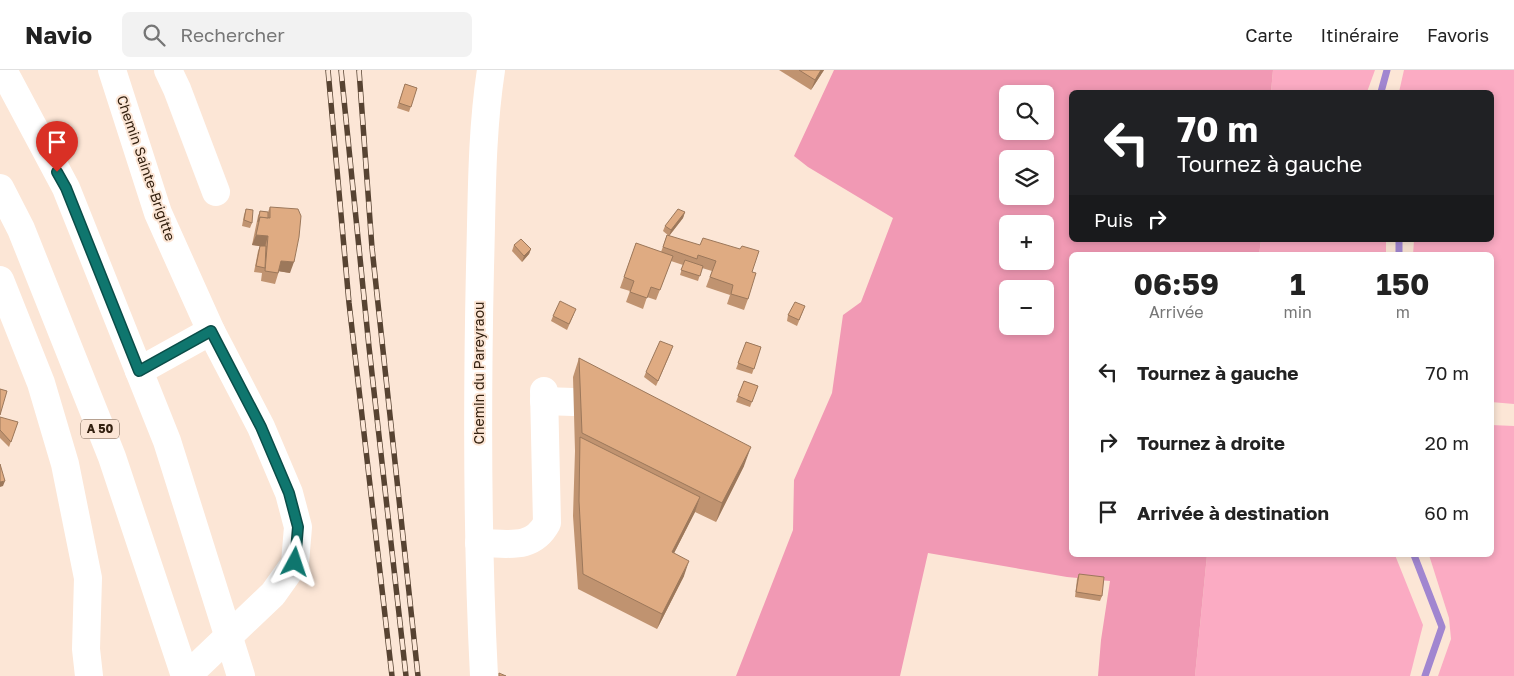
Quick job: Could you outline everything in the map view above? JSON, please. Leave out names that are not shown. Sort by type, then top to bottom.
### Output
[{"type":"main road","points":[[3,70],[66,188],[168,442],[241,676]]},
{"type":"main road","name":"Chemin Sainte-Brigitte","points":[[112,70],[158,213],[211,331],[261,427],[289,493],[298,527],[295,562],[273,594],[186,676]]},
{"type":"main road","points":[[168,70],[216,192]]},
{"type":"main road","name":"Chemin du Pareyraou","points":[[484,676],[479,543],[478,346],[485,109],[490,70]]},
{"type":"main road","name":"A 50","points":[[0,188],[21,229],[112,457],[186,676]]},
{"type":"main road","points":[[0,280],[42,383],[65,464],[88,578],[86,650],[89,676]]},
{"type":"main road","points":[[139,371],[211,331]]},
{"type":"main road","points":[[479,543],[523,543],[533,540],[542,533],[547,523],[544,396],[573,402]]},
{"type":"shaded area","points":[[834,70],[1273,70],[1271,90],[1069,90],[1069,242],[1261,242],[1259,252],[1069,252],[1069,557],[1207,557],[1195,676],[1098,676],[1101,640],[1110,581],[1067,577],[928,553],[900,676],[736,676],[793,530],[794,480],[832,393],[843,315],[861,302],[893,218],[808,167],[794,156]]},
{"type":"shaded area","points":[[1273,70],[1375,70],[1368,90],[1271,90]]},
{"type":"shaded area","points":[[1404,70],[1514,70],[1514,404],[1494,402],[1494,252],[1413,252],[1414,242],[1494,242],[1494,90],[1399,90]]},
{"type":"shaded area","points":[[1261,242],[1386,242],[1386,252],[1259,252]]},
{"type":"shaded area","points":[[1494,425],[1514,426],[1514,676],[1438,676],[1451,639],[1449,618],[1430,557],[1494,557]]},
{"type":"shaded area","points":[[1207,557],[1396,557],[1423,625],[1410,676],[1195,676]]},
{"type":"building","points":[[799,70],[821,70],[815,80]]},
{"type":"building","points":[[405,84],[417,88],[411,107],[399,103]]},
{"type":"building","points":[[270,207],[298,209],[301,216],[294,262],[281,261],[278,273],[265,271],[268,236],[256,235],[260,217],[270,218]]},
{"type":"building","points":[[246,209],[253,210],[252,223],[244,220]]},
{"type":"building","points":[[678,209],[685,212],[671,230],[665,226]]},
{"type":"building","points":[[260,211],[268,212],[268,218],[260,217],[258,222]]},
{"type":"building","points":[[667,235],[700,245],[703,238],[740,249],[742,246],[759,251],[752,272],[756,273],[748,299],[731,294],[733,285],[710,277],[716,261],[698,255],[697,259],[663,247]]},
{"type":"building","points":[[521,239],[531,249],[524,256],[514,245]]},
{"type":"building","points":[[636,243],[673,256],[660,290],[651,287],[647,298],[630,292],[634,281],[624,277]]},
{"type":"building","points":[[260,246],[266,246],[265,268],[256,266]]},
{"type":"building","points":[[685,260],[703,266],[700,276],[681,270]]},
{"type":"building","points":[[560,301],[576,309],[569,324],[553,316]]},
{"type":"building","points":[[795,302],[805,306],[799,320],[788,315]]},
{"type":"building","points":[[660,341],[673,346],[658,381],[646,372]]},
{"type":"building","points":[[746,342],[761,347],[754,369],[738,363]]},
{"type":"building","points":[[579,358],[751,447],[722,503],[582,433]]},
{"type":"building","points":[[744,381],[758,386],[752,402],[738,396]]},
{"type":"building","points":[[0,389],[7,391],[0,415]]},
{"type":"building","points":[[0,417],[18,422],[11,442],[0,430]]},
{"type":"building","points":[[580,437],[700,497],[672,552],[689,561],[662,614],[583,574],[579,501]]},
{"type":"building","points":[[0,464],[5,481],[0,482]]},
{"type":"building","points":[[1079,574],[1104,577],[1102,596],[1076,592]]},
{"type":"waterway","points":[[1382,90],[1387,70]]},
{"type":"waterway","points":[[1399,242],[1399,252]]},
{"type":"waterway","points":[[1415,557],[1442,627],[1425,676]]},
{"type":"railway","points":[[328,70],[349,303],[392,676]]},
{"type":"railway","points":[[341,70],[369,347],[406,676]]},
{"type":"railway","points":[[359,70],[372,248],[418,676]]},
{"type":"route","points":[[57,172],[66,188],[139,371],[211,331],[261,427],[289,493],[298,527],[295,562]]}]
